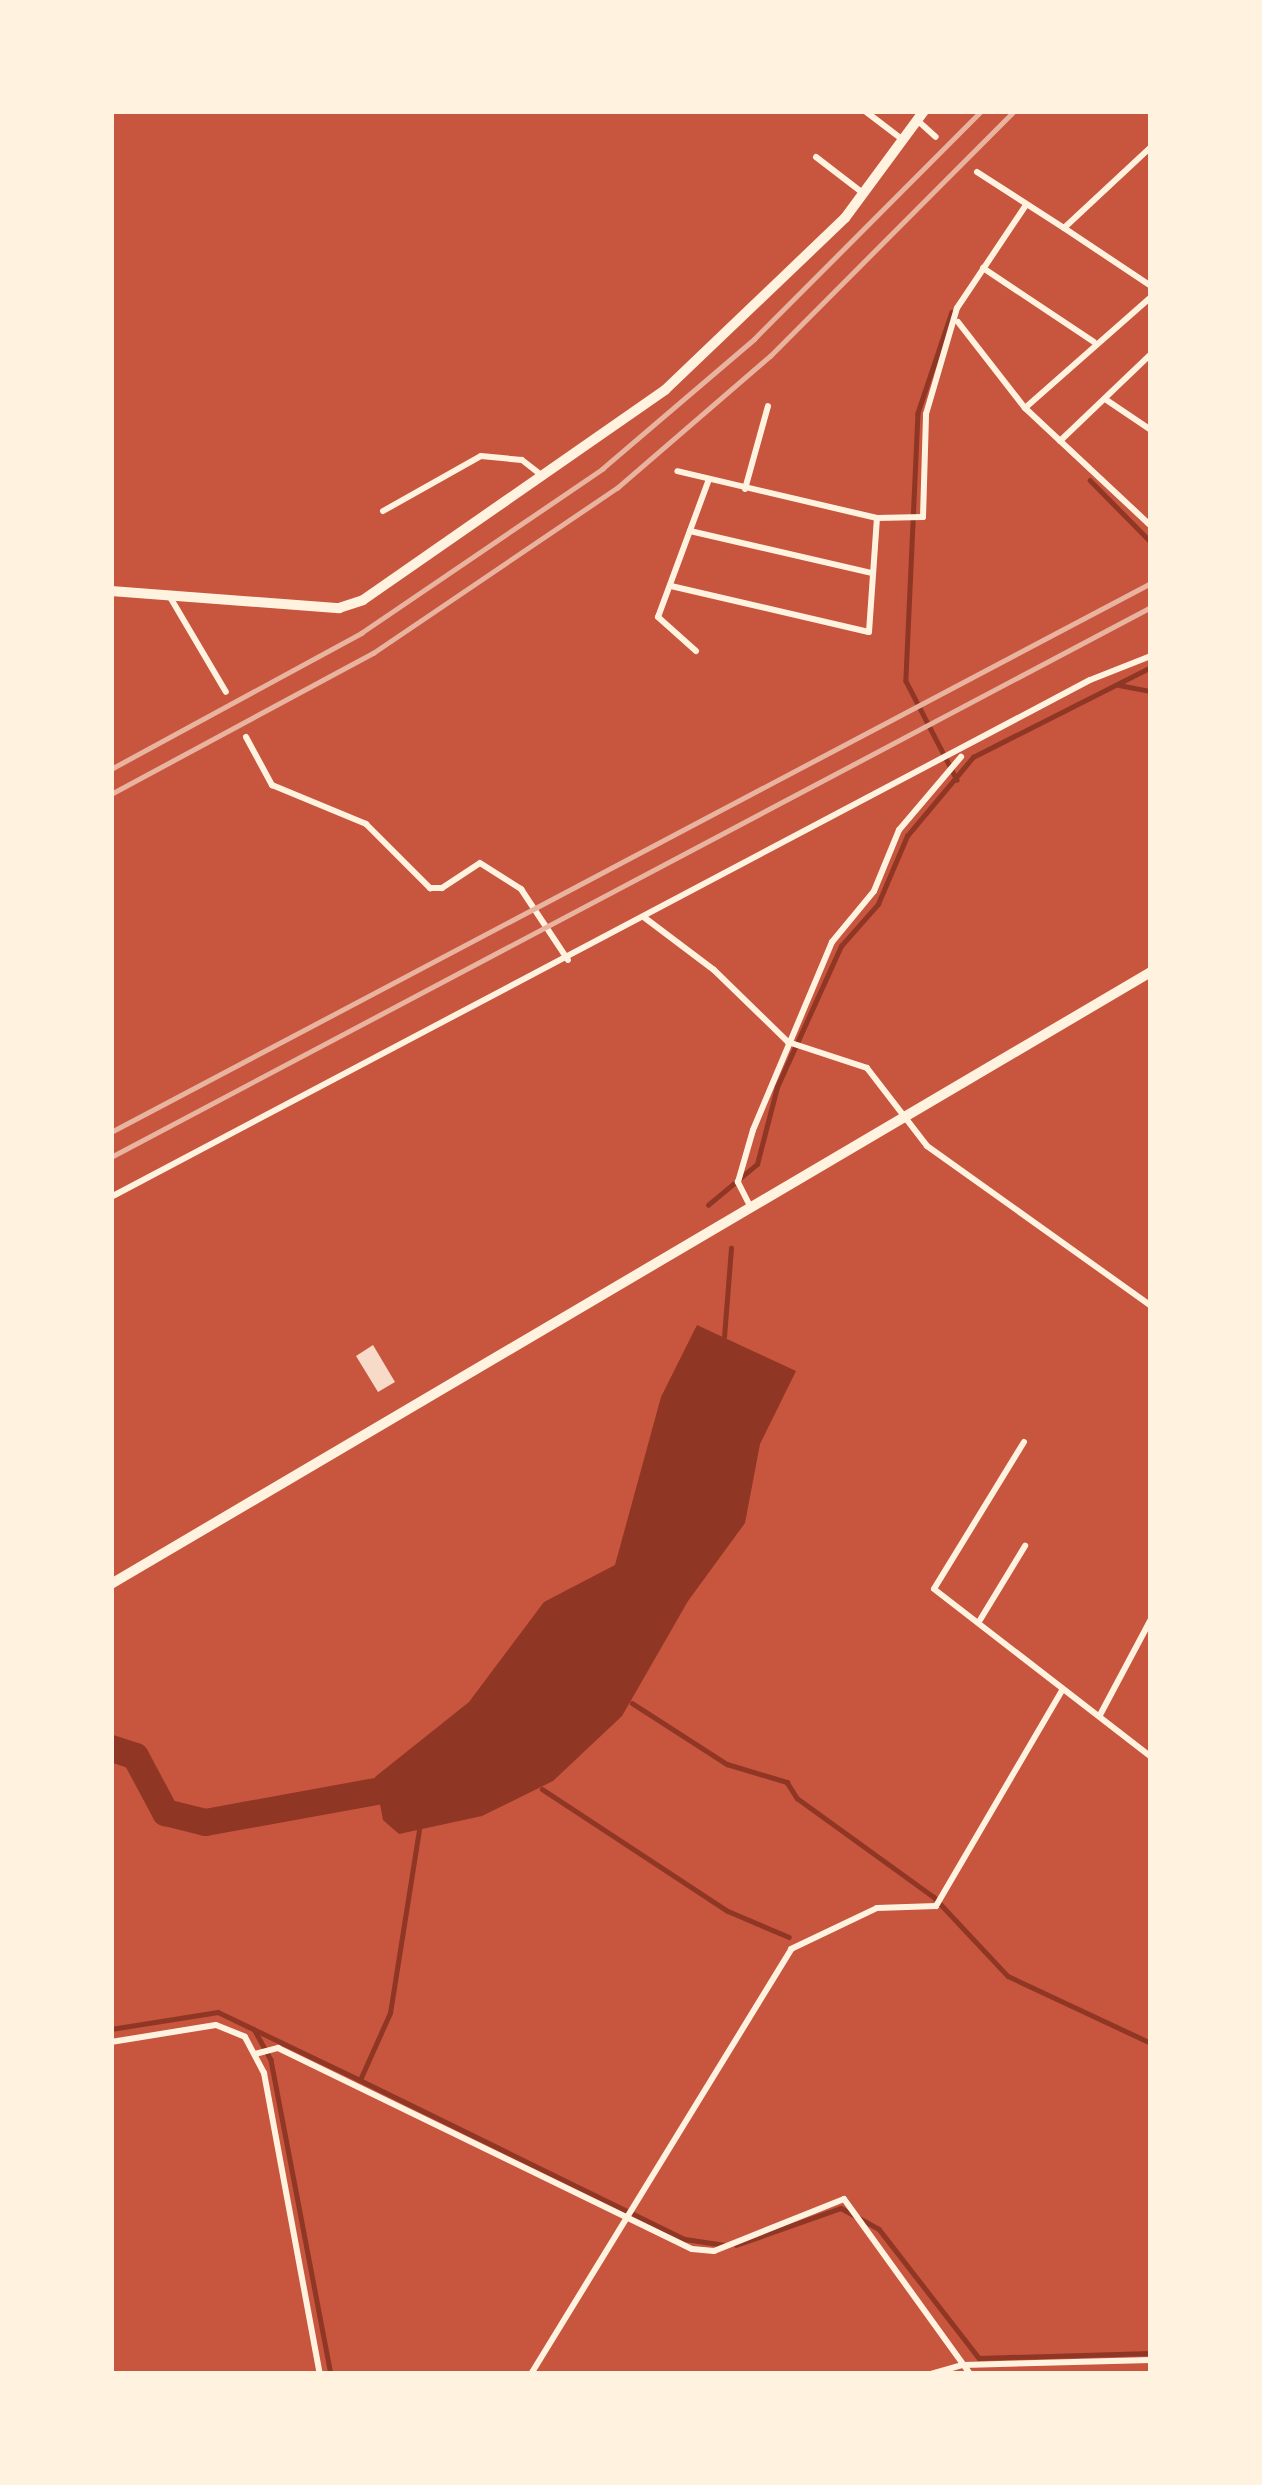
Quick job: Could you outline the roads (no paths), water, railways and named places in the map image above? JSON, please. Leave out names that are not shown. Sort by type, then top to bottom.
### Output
[{"type":"main road","points":[[111,591],[347,606],[545,478],[725,337],[864,194],[921,116]]},
{"type":"main road","points":[[111,1584],[1151,971]]},
{"type":"street","points":[[865,111],[903,140]]},
{"type":"street","points":[[921,116],[936,136]]},
{"type":"street","points":[[1064,229],[1151,147]]},
{"type":"street","points":[[816,157],[864,194]]},
{"type":"street","points":[[977,172],[1151,286]]},
{"type":"street","points":[[677,471],[877,518],[912,522],[923,517],[926,414],[958,322],[956,308],[1026,205]]},
{"type":"street","points":[[982,268],[1094,342]]},
{"type":"street","points":[[1025,408],[1094,342],[1151,297]]},
{"type":"street","points":[[958,322],[1025,408],[1151,526]]},
{"type":"street","points":[[1060,441],[1151,354]]},
{"type":"street","points":[[1105,399],[1151,430]]},
{"type":"street","points":[[745,488],[768,406]]},
{"type":"street","points":[[383,511],[481,456],[523,460],[545,478]]},
{"type":"street","points":[[696,651],[658,617],[710,479]]},
{"type":"street","points":[[671,586],[868,632],[877,518]]},
{"type":"street","points":[[690,531],[872,572]]},
{"type":"street","points":[[170,597],[226,692]]},
{"type":"street","points":[[111,1197],[952,759],[1090,680],[1151,656]]},
{"type":"street","points":[[246,737],[272,785],[366,824],[430,888],[479,862],[521,889],[568,960]]},
{"type":"street","points":[[749,1204],[738,1182],[740,1171],[832,942],[874,891],[899,830],[951,774],[963,753]]},
{"type":"street","points":[[646,918],[714,970],[788,1042],[867,1068],[899,1116],[927,1146],[1151,1306]]},
{"type":"street","points":[[1024,1442],[933,1582],[1151,1757]]},
{"type":"street","points":[[979,1621],[1025,1546]]},
{"type":"street","points":[[1100,1715],[1151,1618]]},
{"type":"street","points":[[531,2374],[633,2213],[705,2080],[791,1949],[877,1908],[937,1906],[1062,1690]]},
{"type":"street","points":[[111,2042],[216,2025],[238,2030],[255,2054],[320,2374]]},
{"type":"street","points":[[255,2054],[278,2048],[633,2213],[692,2249],[714,2252],[844,2199],[970,2374]]},
{"type":"street","points":[[931,2374],[963,2365],[1151,2360]]},
{"type":"waterway","points":[[952,312],[918,413],[906,681],[957,780]]},
{"type":"waterway","points":[[1090,480],[1151,542]]},
{"type":"waterway","points":[[708,1205],[757,1164],[777,1087],[841,946],[878,904],[907,836],[973,757],[1151,667]]},
{"type":"waterway","points":[[1119,685],[1151,691]]},
{"type":"waterway","points":[[724,1337],[731,1248]]},
{"type":"waterway","points":[[632,1703],[727,1764],[787,1782],[797,1798],[934,1897],[1008,1976],[1151,2043]]},
{"type":"waterway","points":[[111,1748],[135,1756],[165,1812],[205,1822],[376,1791]]},
{"type":"waterway","points":[[542,1789],[728,1911],[789,1937]]},
{"type":"waterway","points":[[111,2029],[218,2012],[360,2080],[390,2013],[419,1830]]},
{"type":"waterway","points":[[254,2029],[271,2060],[331,2374]]},
{"type":"waterway","points":[[360,2080],[685,2239],[725,2245]]},
{"type":"waterway","points":[[736,2245],[841,2208],[879,2229],[979,2358],[1151,2353]]},
{"type":"railway","points":[[111,769],[361,633],[602,469],[754,339],[981,111]]},
{"type":"railway","points":[[111,794],[373,653],[617,488],[770,356],[1014,111]]},
{"type":"railway","points":[[111,1132],[1151,583]]},
{"type":"railway","points":[[111,1157],[1151,607]]}]
